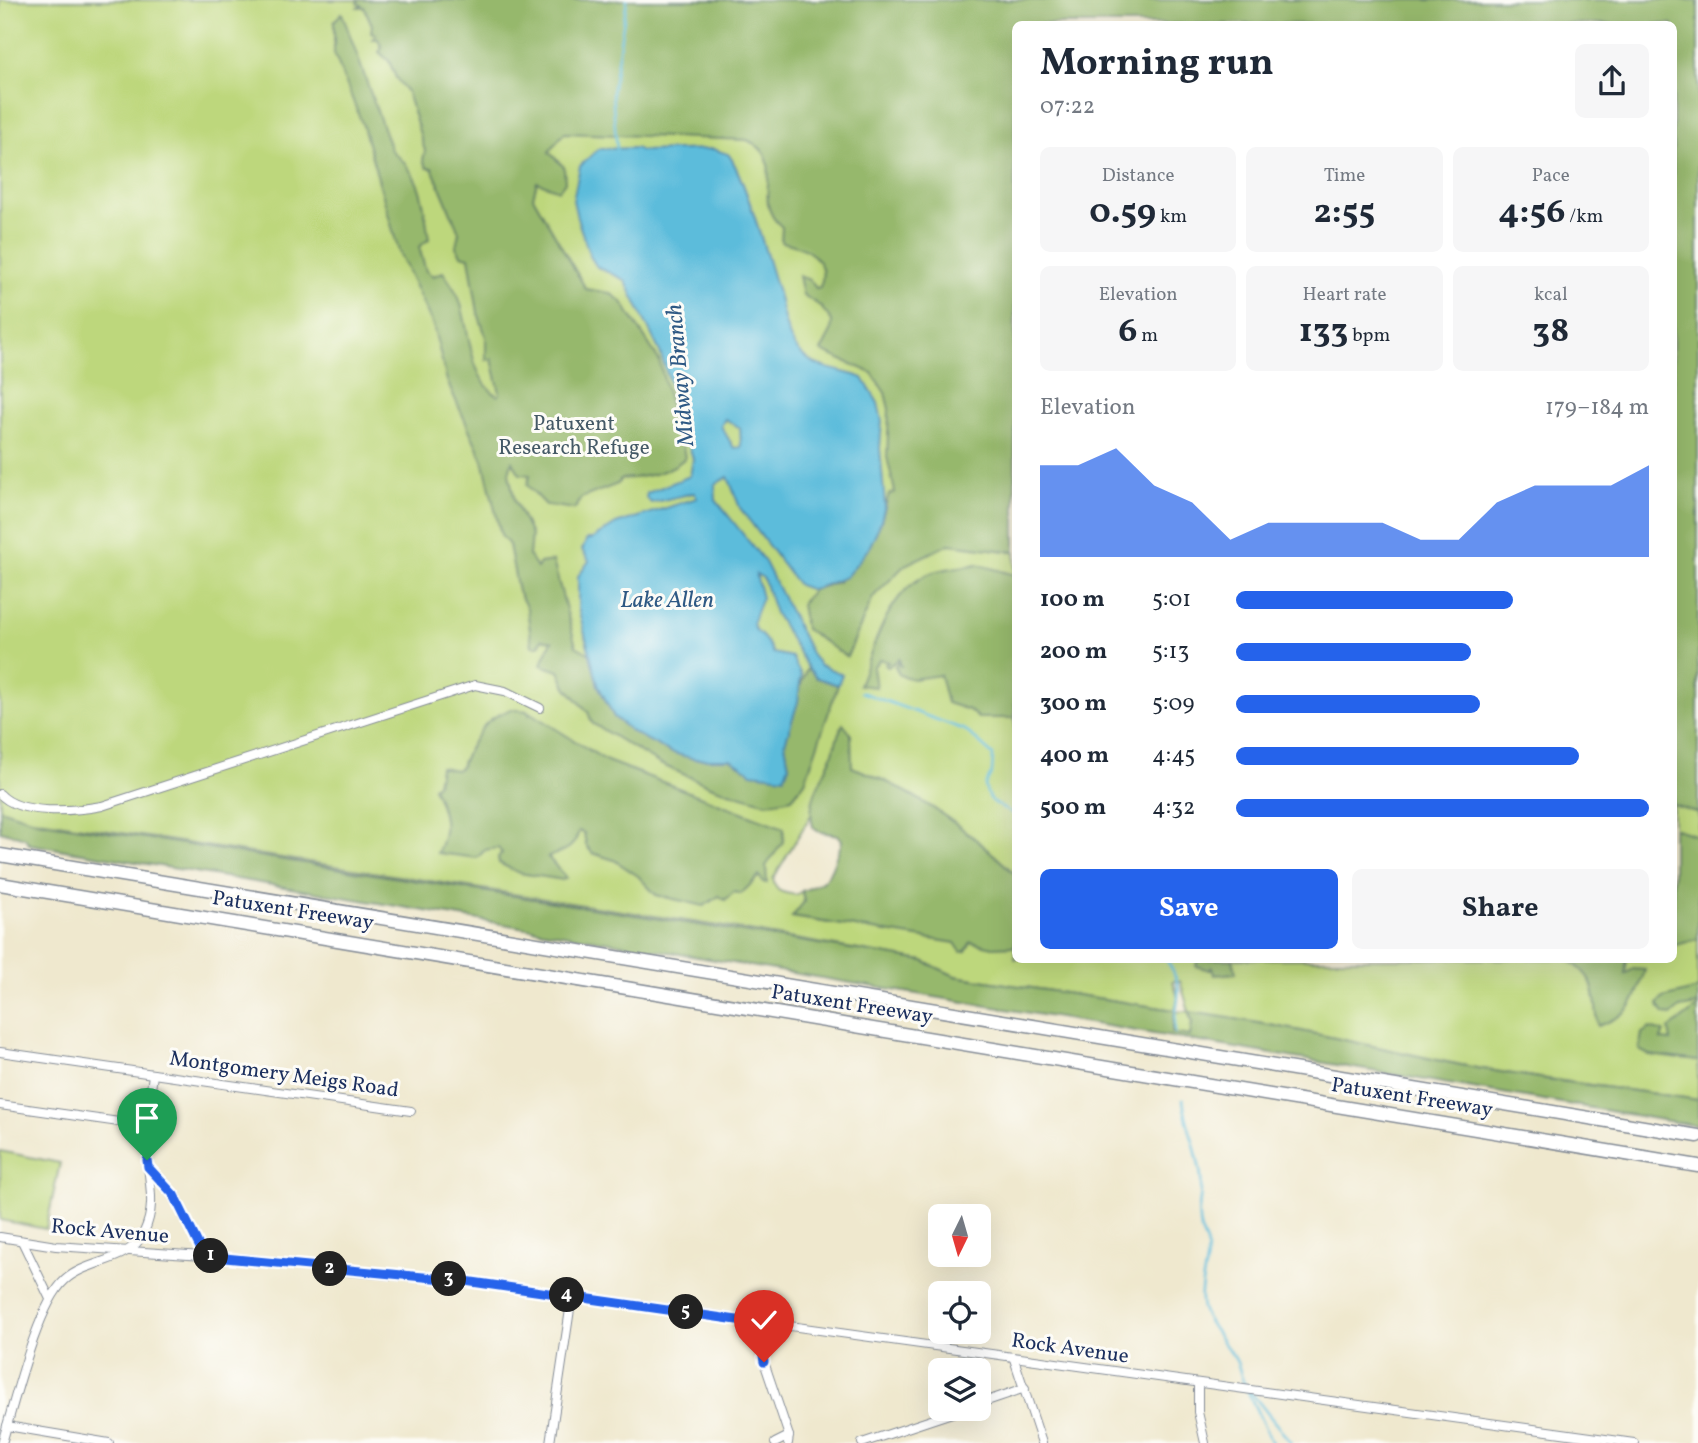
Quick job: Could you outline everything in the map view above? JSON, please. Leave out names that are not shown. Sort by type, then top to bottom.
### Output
[{"type":"highway","name":"Patuxent Freeway","points":[[0,855],[1698,1136]]},
{"type":"highway","name":"Patuxent Freeway","points":[[0,884],[1698,1166]]},
{"type":"street","points":[[0,794],[15,804],[52,811],[102,806],[475,685],[505,691],[540,708]]},
{"type":"street","name":"Montgomery Meigs Road","points":[[0,1052],[411,1111]]},
{"type":"street","name":"Montgomery Meigs Road","points":[[127,1252],[137,1245],[149,1221],[153,1204],[148,1167],[147,1126],[153,1074]]},
{"type":"street","points":[[0,1105],[147,1126]]},
{"type":"street","points":[[148,1167],[174,1195],[204,1256]]},
{"type":"street","name":"Rock Avenue","points":[[0,1237],[127,1252],[204,1256],[465,1281],[1016,1363],[1240,1389],[1634,1443]]},
{"type":"street","points":[[22,1241],[50,1299]]},
{"type":"street","points":[[2,1443],[50,1299],[74,1272],[127,1252]]},
{"type":"street","points":[[550,1443],[572,1296]]},
{"type":"street","points":[[758,1323],[760,1350],[788,1439]]},
{"type":"street","points":[[1016,1363],[1042,1443]]},
{"type":"street","points":[[1198,1384],[1198,1412],[1205,1443]]},
{"type":"street","points":[[991,1400],[1025,1388]]},
{"type":"street","points":[[862,1443],[928,1421]]},
{"type":"street","points":[[7,1426],[108,1443]]},
{"type":"street","points":[[775,1443],[788,1439],[796,1443]]},
{"type":"green space","name":"Patuxent Research Refuge","points":[[0,0],[1698,0],[1698,1100],[1490,1070],[1291,1029],[1189,1013],[1192,1023],[1191,1037],[1172,1033],[1175,1012],[1189,1011],[1180,981],[1173,981],[1178,998],[1175,1010],[955,976],[923,961],[732,928],[0,814]],"holes":[[[821,798],[869,807],[828,923],[792,917],[804,902],[802,891],[796,895],[780,891],[773,879]]]},
{"type":"green space","points":[[359,0],[1698,0],[1698,813],[1677,806],[1677,21],[1012,21],[1012,552],[949,544],[905,565],[873,597],[847,657],[805,629],[801,604],[812,590],[838,582],[880,524],[889,494],[895,492],[887,457],[889,409],[885,393],[872,373],[821,351],[831,332],[832,321],[820,306],[803,295],[799,276],[810,280],[816,288],[820,287],[822,269],[814,256],[807,251],[781,242],[782,227],[772,216],[768,204],[767,158],[760,148],[747,140],[564,133],[549,152],[564,167],[565,182],[559,190],[537,182],[533,197],[586,289],[610,293],[622,302],[659,360],[676,424],[680,427],[685,458],[662,471],[621,479],[618,484],[581,498],[575,509],[546,505],[527,485],[530,475],[520,474],[512,461],[509,474],[515,501],[531,535],[529,556],[537,568],[540,563],[553,561],[576,646],[590,654],[598,685],[614,717],[694,759],[731,759],[752,773],[789,766],[786,737],[808,668],[817,678],[838,685],[805,782],[792,798],[767,803],[715,788],[660,764],[592,723],[588,712],[566,687],[559,671],[541,665],[552,641],[542,639],[539,646],[532,646],[527,608],[518,592],[509,545],[501,535],[483,460],[447,381],[433,325],[399,252],[363,126],[334,53],[334,21],[342,13],[391,150],[410,169],[420,190],[429,239],[419,247],[426,271],[433,276],[443,272],[455,290],[476,366],[488,388],[498,396],[500,393],[492,359],[486,360],[486,337],[478,313],[469,257],[461,255],[456,247],[459,232],[432,168],[427,168],[423,160],[425,151],[407,92],[396,78],[389,61],[379,52],[382,48],[378,39],[373,39],[376,34],[371,32],[372,25],[364,7],[358,7],[361,5],[357,3]]},
{"type":"green space","points":[[977,564],[1012,574],[1012,718],[978,718],[969,710],[947,703],[940,675],[913,679],[899,675],[895,666],[898,663],[901,667],[899,659],[888,667],[885,664],[888,662],[880,659],[873,667],[876,687],[859,685],[894,604],[918,580],[944,569]]},
{"type":"green space","points":[[510,709],[529,712],[607,761],[784,828],[783,842],[766,866],[767,883],[759,876],[741,894],[734,892],[725,900],[719,896],[704,906],[656,895],[638,876],[614,860],[592,853],[586,845],[584,833],[579,831],[568,848],[548,857],[566,878],[563,880],[519,873],[499,863],[498,857],[502,853],[498,848],[485,850],[477,858],[437,853],[443,836],[444,820],[433,787],[437,784],[440,767],[456,770],[461,767],[473,742],[487,723]]},
{"type":"green space","points":[[843,724],[851,734],[852,767],[897,787],[939,812],[1012,871],[1012,946],[993,947],[971,942],[966,951],[961,952],[955,943],[792,917],[804,902],[802,891],[819,884],[829,874],[842,840],[838,835],[821,832],[813,827],[811,818],[813,800]]},
{"type":"green space","points":[[0,809],[37,821],[923,961],[955,976],[1175,1010],[1172,1033],[1190,1036],[1192,1023],[1189,1012],[1291,1029],[1461,1065],[1698,1100],[1698,1126],[29,844],[25,838],[0,831]]},
{"type":"green space","points":[[1677,829],[1698,836],[1698,939],[1677,945]]},
{"type":"green space","points":[[1197,963],[1234,963],[1236,973],[1214,975],[1212,967],[1210,970],[1196,966]]},
{"type":"green space","points":[[1573,963],[1626,963],[1625,974],[1633,969],[1645,970],[1635,999],[1625,1012],[1598,1026],[1593,987]]},
{"type":"green space","points":[[1698,989],[1698,1005],[1680,1008],[1672,1015],[1664,1014],[1658,1004],[1663,998]]},
{"type":"green space","points":[[1698,1007],[1698,1061],[1649,1055],[1639,1050],[1642,1033],[1650,1028],[1664,1032],[1661,1040],[1671,1041],[1669,1029]]},
{"type":"green space","points":[[0,1151],[60,1163],[46,1229],[0,1220]]},
{"type":"water","name":"Lake Allen","points":[[598,149],[713,149],[728,154],[748,196],[786,328],[795,347],[818,365],[863,378],[878,403],[882,421],[880,448],[885,506],[869,548],[846,577],[812,590],[798,585],[740,508],[728,477],[715,484],[716,500],[765,562],[813,657],[820,665],[842,674],[838,685],[817,678],[808,668],[775,613],[763,578],[756,574],[762,598],[753,625],[773,653],[792,657],[801,675],[798,702],[785,743],[789,766],[784,777],[752,773],[731,759],[694,759],[670,752],[632,732],[614,717],[598,685],[578,608],[578,576],[589,561],[582,550],[587,539],[592,539],[616,524],[697,498],[694,493],[651,503],[646,498],[647,493],[690,476],[693,459],[660,352],[625,280],[597,267],[590,256],[577,218],[573,200],[580,166]],"holes":[[[725,419],[740,428],[741,447],[734,448],[721,426]]]},
{"type":"waterway","name":"Midway Branch","points":[[617,150],[612,93],[627,0]]},
{"type":"waterway","name":"Midway Branch","points":[[861,692],[965,730],[993,755],[992,773],[985,785],[986,791],[996,804],[1012,813]]},
{"type":"waterway","name":"Midway Branch","points":[[1168,963],[1178,989],[1175,1033]]},
{"type":"waterway","name":"Midway Branch","points":[[1183,1099],[1201,1177],[1199,1224],[1207,1246],[1201,1288],[1202,1308],[1211,1326],[1236,1360],[1246,1386]]},
{"type":"waterway","name":"Midway Branch","points":[[1250,1391],[1291,1443]]},
{"type":"waterway","points":[[1248,1392],[1272,1443]]},
{"type":"route","points":[[147,1160],[148,1167],[174,1195],[204,1256],[465,1281],[758,1323],[758,1341],[764,1362]]}]
